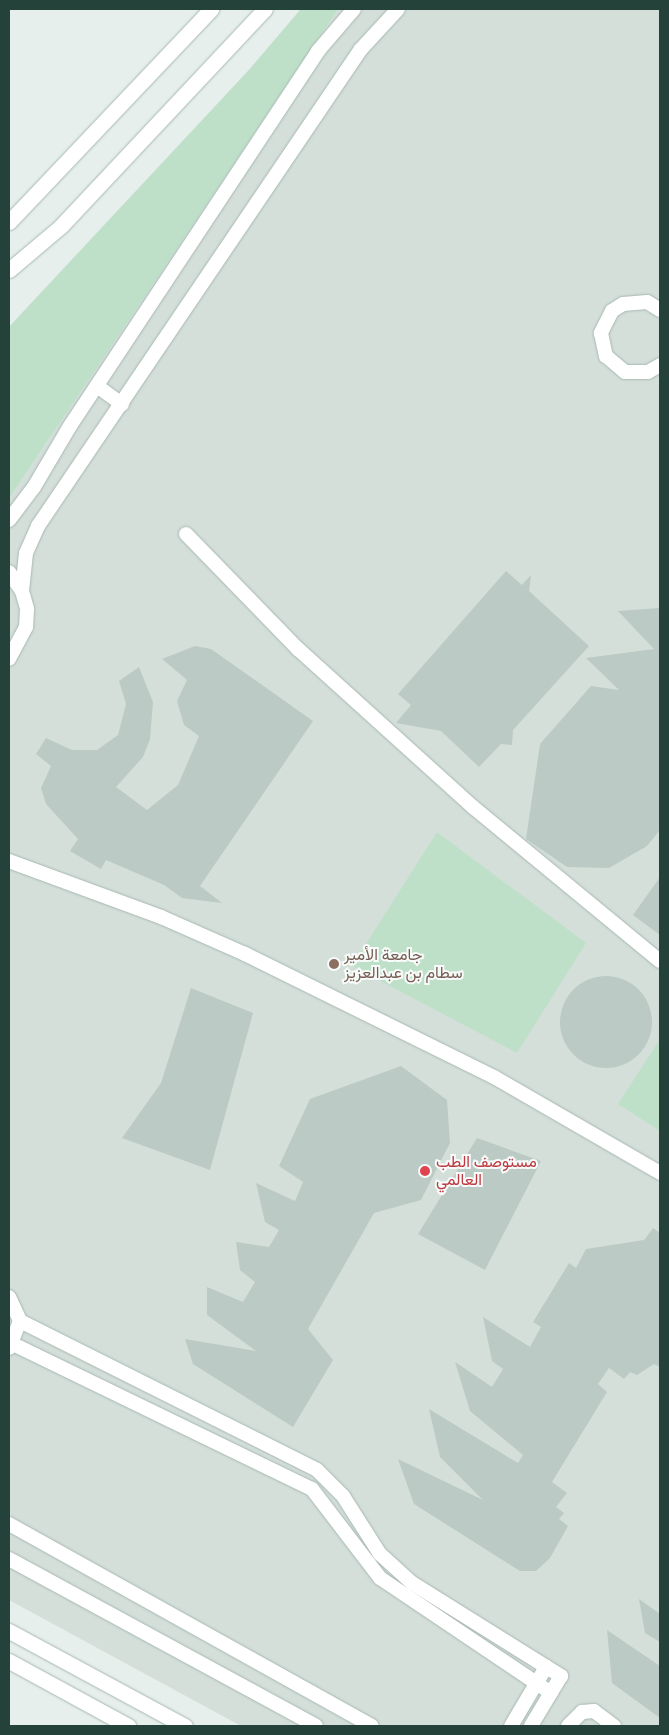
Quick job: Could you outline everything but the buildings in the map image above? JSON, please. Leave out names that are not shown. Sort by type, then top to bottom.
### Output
[{"type":"main road","points":[[9,222],[211,9]]},
{"type":"main road","points":[[9,270],[61,226],[265,9]]},
{"type":"main road","points":[[9,1630],[185,1726]]},
{"type":"main road","points":[[9,1662],[128,1726]]},
{"type":"street","points":[[9,520],[34,487],[96,386],[318,52],[354,9]]},
{"type":"street","points":[[9,658],[26,627],[22,591],[26,553],[38,526],[361,49],[398,9]]},
{"type":"street","points":[[656,371],[636,374],[614,366],[602,345],[601,333],[612,311],[623,304],[653,302],[660,310]]},
{"type":"street","points":[[96,386],[122,404]]},
{"type":"street","points":[[186,534],[298,649],[473,807],[660,961]]},
{"type":"street","points":[[9,572],[22,591]]},
{"type":"street","points":[[9,861],[161,917],[245,954],[494,1077],[660,1173]]},
{"type":"street","points":[[9,1298],[20,1321],[318,1470],[343,1496],[380,1554],[412,1583],[561,1676],[531,1726]]},
{"type":"street","points":[[20,1321],[11,1346],[312,1489],[380,1578],[551,1693]]},
{"type":"street","points":[[9,1524],[372,1726]]},
{"type":"street","points":[[9,1559],[316,1726]]},
{"type":"street","points":[[511,1726],[546,1667]]},
{"type":"street","points":[[568,1726],[582,1712],[594,1712],[614,1726]]},
{"type":"shaded area","name":"جامعة الأمير سطام بن عبدالعزيز","points":[[301,9],[660,9],[660,1726],[241,1726],[9,1600],[9,327],[248,71]]},
{"type":"green space","points":[[301,9],[338,9],[9,498],[9,327],[248,71]]},
{"type":"green space","points":[[437,832],[586,943],[517,1053],[352,966]]},
{"type":"green space","points":[[660,1039],[660,1131],[618,1104]]},
{"type":"place","name":"جامعة الأمير سطام بن عبدالعزيز","points":[[334,964]]},
{"type":"place","name":"مستوصف الطب العالمي","points":[[425,1171]]}]
